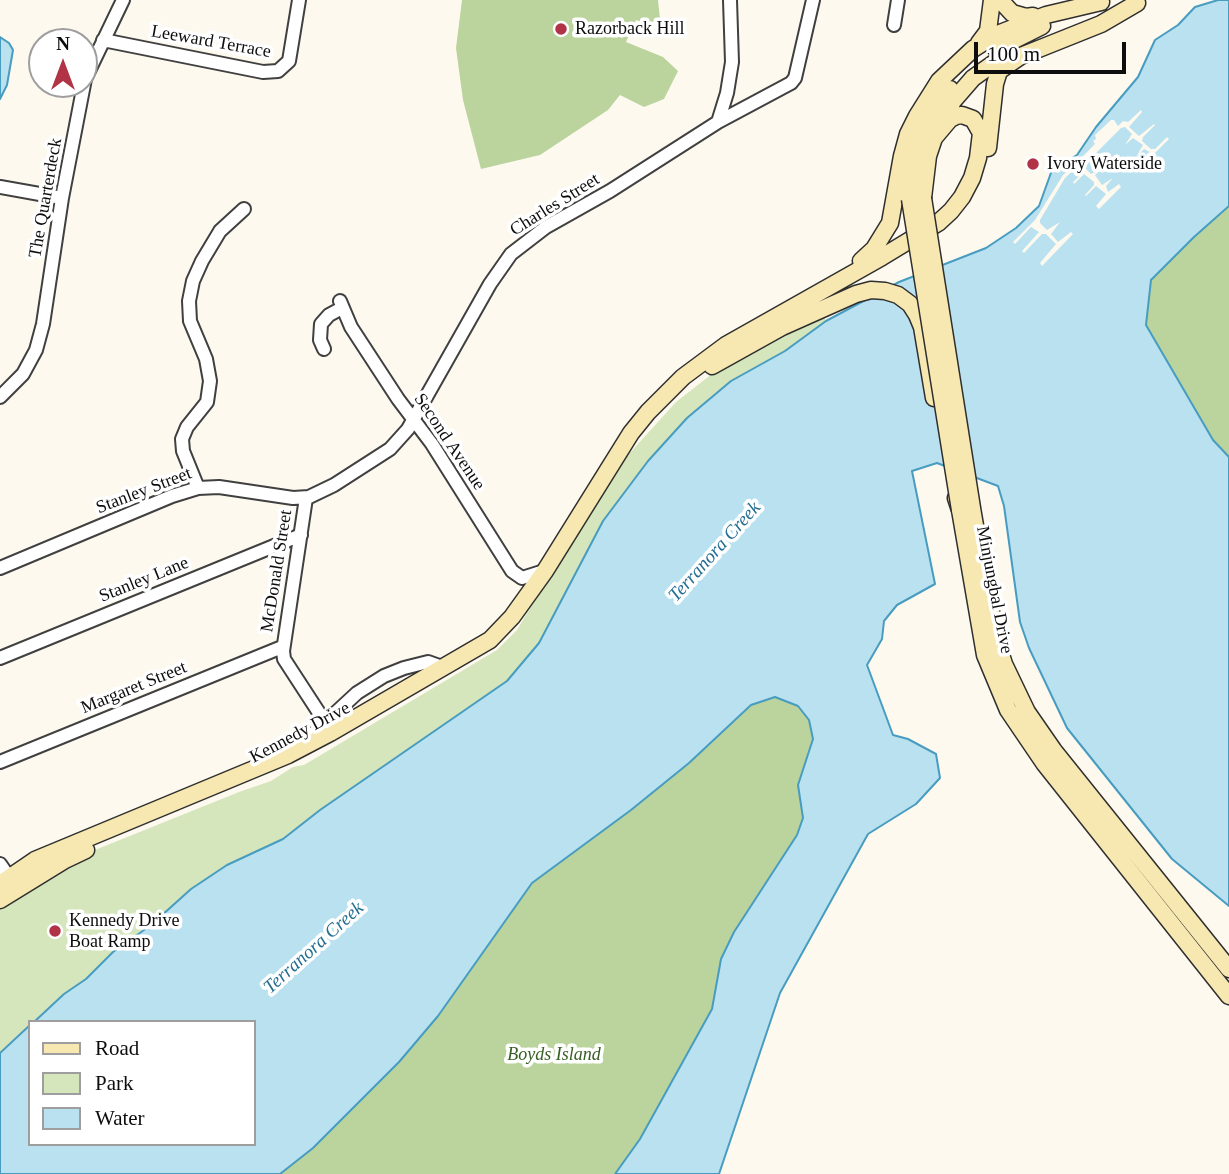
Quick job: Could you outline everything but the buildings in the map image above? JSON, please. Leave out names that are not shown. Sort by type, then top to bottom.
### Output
[{"type":"main road","points":[[795,306],[864,259],[874,249],[890,223],[902,156],[917,116],[939,81],[988,32],[992,0]]},
{"type":"main road","points":[[1000,0],[1006,9],[1019,16],[1046,15]]},
{"type":"main road","points":[[973,49],[995,36],[1046,15],[1103,1]]},
{"type":"main road","points":[[917,198],[915,153],[921,134],[936,107],[955,82],[978,61],[1005,44],[1103,1]]},
{"type":"main road","points":[[917,198],[934,138],[953,101],[973,78],[998,58],[1030,41],[1141,2]]},
{"type":"main road","points":[[782,327],[940,230],[962,208],[972,195],[984,165],[995,84],[1002,68],[1021,56],[1101,24],[1141,2]]},
{"type":"main road","points":[[795,306],[908,242],[938,223],[951,211],[972,178],[981,133],[973,119],[962,115],[950,119],[934,138]]},
{"type":"main road","name":"Minjungbal Drive","points":[[917,198],[966,509],[985,655],[1008,710],[1044,763],[1229,996]]},
{"type":"main road","points":[[782,327],[871,290],[898,295],[910,304],[922,327],[947,477],[966,509]]},
{"type":"main road","name":"Kennedy Drive","points":[[3,874],[277,759],[330,733],[476,649],[502,630],[545,571],[639,423],[683,377],[726,345],[795,306]]},
{"type":"main road","name":"Kennedy Drive","points":[[610,469],[680,392],[702,372],[782,327]]},
{"type":"main road","name":"Minjungbal Drive","points":[[966,509],[999,648],[1027,712],[1054,751],[1229,970]]},
{"type":"main road","name":"Kennedy Drive","points":[[0,900],[82,852],[175,808],[281,768],[480,654],[505,636],[515,624],[537,590],[545,571]]},
{"type":"main road","points":[[3,874],[16,880],[65,855],[82,852]]},
{"type":"street","name":"The Quarterdeck","points":[[0,397],[23,374],[36,350],[43,324],[62,198],[85,79],[123,0]]},
{"type":"street","name":"Leeward Terrace","points":[[103,40],[263,72],[278,71],[289,61],[299,0]]},
{"type":"street","points":[[718,122],[727,93],[732,62],[730,0]]},
{"type":"street","name":"Charles Street","points":[[306,498],[334,485],[390,449],[400,439],[490,284],[511,254],[546,227],[610,191],[718,122],[791,83],[796,78],[813,0]]},
{"type":"street","points":[[894,25],[898,0]]},
{"type":"street","points":[[0,187],[62,198]]},
{"type":"street","points":[[198,488],[183,451],[182,439],[187,427],[207,402],[210,381],[206,359],[190,321],[189,301],[193,281],[202,261],[220,231],[244,209]]},
{"type":"street","name":"Second Avenue","points":[[324,349],[320,342],[321,324],[341,304],[351,327],[432,444],[512,570],[518,577],[528,578],[545,571]]},
{"type":"street","name":"Stanley Street","points":[[0,568],[180,493],[198,488],[219,487],[306,498]]},
{"type":"street","name":"McDonald Street","points":[[306,498],[282,647],[284,659],[325,722]]},
{"type":"street","name":"Stanley Lane","points":[[0,658],[301,535]]},
{"type":"street","name":"Margaret Street","points":[[0,762],[282,647]]},
{"type":"street","points":[[277,759],[297,748],[357,693],[384,676],[428,662],[442,667]]},
{"type":"green space","points":[[462,0],[658,0],[661,28],[636,20],[626,42],[663,57],[678,71],[664,99],[644,107],[620,95],[608,110],[540,155],[481,169],[463,100],[456,48]]},
{"type":"green space","points":[[1229,206],[1229,457],[1213,440],[1146,326],[1151,280]]},
{"type":"green space","points":[[823,316],[826,321],[785,351],[731,381],[687,418],[648,461],[603,521],[539,643],[507,681],[320,810],[283,839],[227,865],[113,952],[86,979],[64,994],[36,1020],[28,1020],[28,1027],[0,1053],[0,903],[85,854],[271,781],[293,767],[304,765],[497,650],[517,630],[619,465],[676,402],[717,370]]},
{"type":"green space","name":"Boyds Island","points":[[775,697],[798,706],[809,720],[813,739],[798,785],[803,818],[797,835],[734,932],[721,959],[712,1009],[640,1139],[615,1174],[280,1174],[313,1148],[399,1062],[438,1016],[532,883],[631,810],[689,763],[752,705]]},
{"type":"water","name":"Terranora Creek","points":[[1218,0],[1229,0],[1229,206],[1151,280],[1146,325],[1213,440],[1229,457],[1229,906],[1172,859],[1067,728],[1029,648],[1020,622],[1004,506],[998,486],[937,463],[912,471],[935,584],[897,605],[884,621],[882,639],[867,665],[893,735],[908,739],[936,754],[940,778],[916,804],[868,834],[780,993],[719,1174],[615,1174],[640,1139],[712,1009],[721,959],[734,932],[797,835],[803,818],[798,785],[813,739],[809,720],[798,706],[775,697],[751,705],[689,763],[631,810],[532,883],[438,1016],[399,1062],[313,1148],[280,1174],[0,1174],[0,1053],[28,1027],[28,1146],[256,1146],[256,1020],[36,1020],[64,994],[86,979],[113,952],[151,925],[191,889],[227,865],[283,839],[320,810],[507,681],[539,643],[603,521],[648,461],[687,418],[731,381],[785,351],[826,321],[899,282],[986,248],[1016,228],[1039,206],[1052,170],[1077,155],[1096,127],[1138,77],[1155,40],[1178,25],[1195,7]]},
{"type":"water","points":[[0,37],[9,43],[13,50],[7,85],[0,99]]},
{"type":"pier","points":[[1141,110],[1129,127],[1139,136],[1155,125],[1142,141],[1155,149],[1167,137],[1169,139],[1144,164],[1142,162],[1150,152],[1144,149],[1136,157],[1143,145],[1133,138],[1125,145],[1132,134],[1125,127],[1121,128],[1084,167],[1091,174],[1103,168],[1095,175],[1102,185],[1113,178],[1106,186],[1108,192],[1119,184],[1121,187],[1099,209],[1096,206],[1106,194],[1096,186],[1086,196],[1094,182],[1084,174],[1074,184],[1083,173],[1080,167],[1076,168],[1065,178],[1040,220],[1047,230],[1060,222],[1051,234],[1058,242],[1071,232],[1073,234],[1042,266],[1040,263],[1056,244],[1046,234],[1042,234],[1024,253],[1022,251],[1039,232],[1031,227],[1015,244],[1013,242],[1035,220],[1063,175],[1074,165],[1073,160],[1080,159],[1095,144],[1095,135],[1111,120],[1118,126],[1123,121],[1128,122]]},
{"type":"place","name":"Razorback Hill","points":[[561,29]]},
{"type":"place","name":"Ivory Waterside","points":[[1033,164]]},
{"type":"place","name":"Kennedy Drive Boat Ramp","points":[[55,931]]}]
